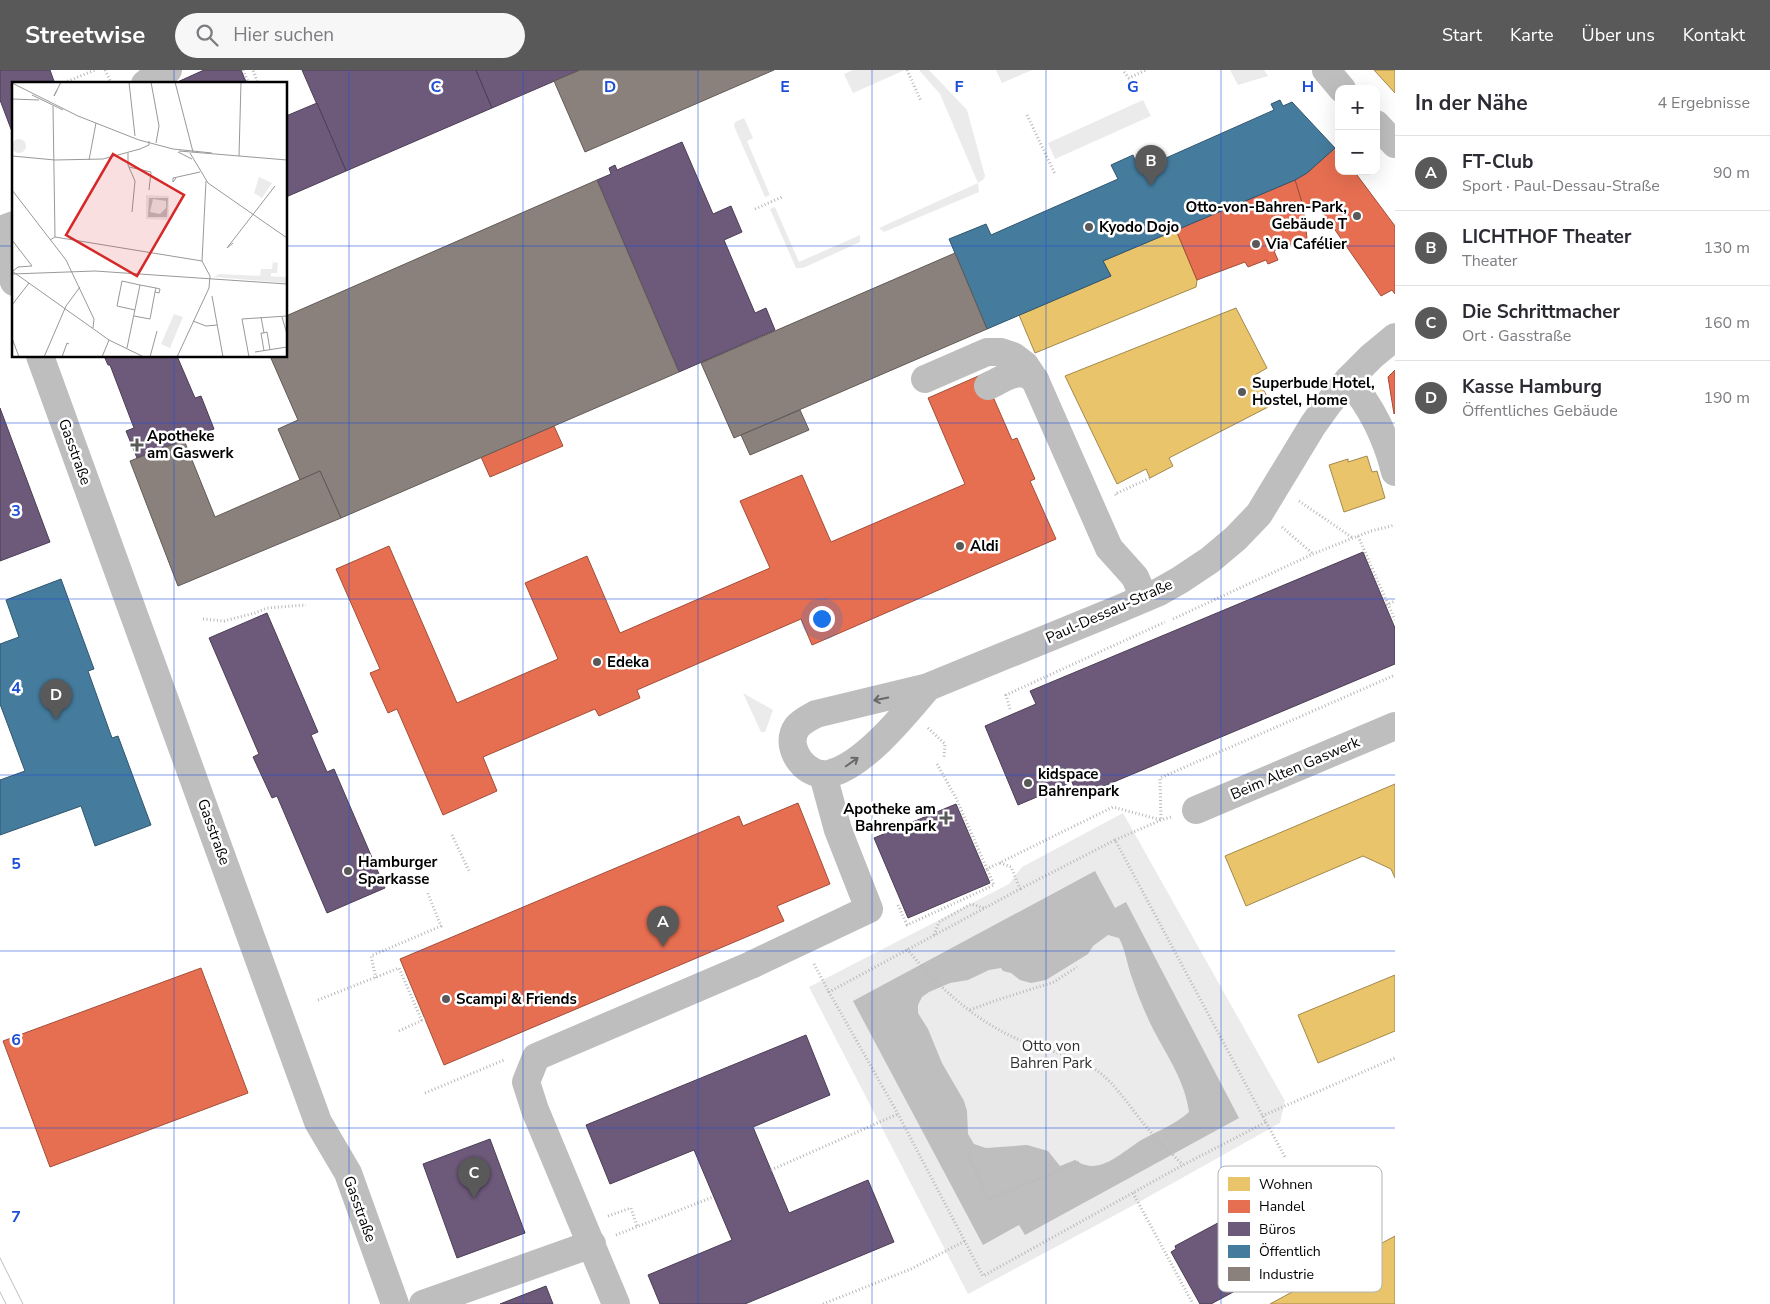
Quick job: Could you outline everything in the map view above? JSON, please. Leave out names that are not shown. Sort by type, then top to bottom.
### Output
[{"type":"street","points":[[148,82],[168,70]]},
{"type":"street","points":[[1326,70],[1339,85]]},
{"type":"street","points":[[1380,128],[1395,144]]},
{"type":"street","points":[[0,230],[12,225]]},
{"type":"street","points":[[0,244],[12,277]]},
{"type":"street","name":"Paul-Dessau-Straße","points":[[928,688],[888,734],[858,759],[842,769],[823,775],[813,772],[796,756],[793,747],[793,737],[797,727],[804,720],[828,711],[928,688],[1144,598],[1180,580],[1210,560],[1236,538],[1258,514],[1313,425],[1348,380],[1372,356],[1395,337]]},
{"type":"street","points":[[926,379],[987,352],[1001,352],[1013,356],[1026,365],[1035,380],[1109,548],[1135,577],[1144,598]]},
{"type":"street","name":"Gasstraße","points":[[41,358],[318,1122],[348,1173],[395,1304]]},
{"type":"street","points":[[988,386],[1016,373],[1023,372],[1029,374],[1035,380]]},
{"type":"street","points":[[1348,380],[1361,394],[1373,414],[1395,472]]},
{"type":"street","name":"Beim Alten Gaswerk","points":[[1196,810],[1395,726]]},
{"type":"street","points":[[616,1304],[526,1082],[536,1057],[743,968],[869,909],[838,830],[823,775]]},
{"type":"street","points":[[423,1304],[588,1234]]},
{"type":"path","points":[[67,82],[95,70]]},
{"type":"path","points":[[105,70],[112,82]]},
{"type":"path","points":[[243,70],[249,82]]},
{"type":"path","points":[[253,70],[257,81],[255,82]]},
{"type":"path","points":[[907,70],[921,101]]},
{"type":"path","points":[[1124,72],[1129,78],[1146,70]]},
{"type":"path","points":[[1027,115],[1055,174]]},
{"type":"path","points":[[754,209],[782,197]]},
{"type":"path","points":[[1115,494],[1150,478]]},
{"type":"path","points":[[1295,498],[1356,537],[1395,620]]},
{"type":"path","points":[[1010,709],[1006,695],[1314,554],[1371,531],[1395,525]]},
{"type":"path","points":[[1280,526],[1314,554]]},
{"type":"path","points":[[1387,605],[1395,601]]},
{"type":"path","points":[[203,619],[224,621],[256,613],[266,608],[306,605]]},
{"type":"path","points":[[1161,820],[1160,778],[1395,675]]},
{"type":"path","points":[[908,711],[945,744],[944,757]]},
{"type":"path","points":[[896,900],[907,925],[994,885],[956,798],[937,764]]},
{"type":"path","points":[[987,870],[1113,807],[1161,820]]},
{"type":"path","points":[[1196,810],[1161,820],[1115,840],[829,992],[898,1114],[983,1276],[1266,1122]]},
{"type":"path","points":[[452,835],[470,873]]},
{"type":"path","points":[[1115,840],[1285,1157]]},
{"type":"path","points":[[1000,863],[1011,867],[1020,890]]},
{"type":"path","points":[[376,978],[370,956],[441,926],[427,891]]},
{"type":"path","points":[[934,935],[939,922],[954,913],[971,904],[984,908]]},
{"type":"path","points":[[950,906],[954,913]]},
{"type":"path","points":[[907,949],[950,996],[981,1019],[1020,1040],[1079,1062],[1099,1072],[1116,1088],[1145,1126],[1183,1166]]},
{"type":"path","points":[[970,1010],[994,1000],[1054,982],[1076,966]]},
{"type":"path","points":[[318,1000],[398,968],[424,1020],[399,1031]]},
{"type":"path","points":[[425,1093],[508,1059],[536,1057]]},
{"type":"path","points":[[1262,1116],[1395,1058]]},
{"type":"path","points":[[771,1170],[898,1114]]},
{"type":"path","points":[[968,1153],[988,1199],[1080,1162]]},
{"type":"path","points":[[1133,1193],[1193,1304]]},
{"type":"path","points":[[620,1233],[713,1197]]},
{"type":"path","points":[[588,1234],[631,1208],[638,1226]]},
{"type":"path","points":[[823,1304],[911,1269],[965,1242]]},
{"type":"green space","points":[[853,70],[905,70],[853,93],[844,74]]},
{"type":"green space","points":[[919,70],[929,70],[967,110],[985,176],[978,183],[940,94]]},
{"type":"green space","points":[[996,70],[1032,70],[1002,83]]},
{"type":"green space","points":[[1230,70],[1264,70],[1268,76],[1238,85]]},
{"type":"green space","points":[[1143,100],[1151,116],[1055,159],[1048,143]]},
{"type":"green space","points":[[744,118],[753,138],[747,141],[770,195],[765,197],[734,126],[735,122]]},
{"type":"green space","points":[[978,183],[979,192],[884,232],[879,228]]},
{"type":"green space","points":[[775,207],[799,262],[860,235],[860,242],[803,268],[796,268],[770,209]]},
{"type":"green space","points":[[743,693],[773,710],[765,732],[761,732]]},
{"type":"green space","name":"Otto von Bahren Park","points":[[1123,813],[1285,1101],[1280,1123],[1132,1206],[968,1294],[809,987],[1009,884],[1022,867]]},
{"type":"shaded area","points":[[1095,871],[1115,908],[1126,902],[1239,1118],[1025,1235],[1019,1225],[983,1245],[853,1001]],"holes":[[[1108,935],[1119,938],[1139,998],[1180,1080],[1189,1112],[1173,1124],[1139,1142],[1117,1157],[1094,1166],[1075,1160],[1060,1166],[1048,1151],[1027,1145],[986,1148],[974,1144],[968,1134],[967,1111],[964,1101],[942,1063],[928,1029],[918,1013],[918,1005],[922,997],[950,983],[968,980],[989,970],[1001,968],[1020,980],[1031,983],[1046,980],[1088,954],[1093,946]]]},
{"type":"building: Wohnen","points":[[1374,70],[1395,70],[1395,93]]},
{"type":"building: Wohnen","points":[[1176,230],[1197,280],[1196,287],[1035,353],[1019,315],[1111,276],[1103,261]]},
{"type":"building: Wohnen","points":[[1236,308],[1267,368],[1255,375],[1272,405],[1169,458],[1173,466],[1150,478],[1146,469],[1117,484],[1065,376]]},
{"type":"building: Wohnen","points":[[1367,456],[1372,472],[1377,471],[1385,498],[1344,512],[1329,465]]},
{"type":"building: Wohnen","points":[[1395,784],[1395,878],[1391,869],[1363,856],[1246,906],[1225,856]]},
{"type":"building: Wohnen","points":[[1395,975],[1395,1031],[1318,1063],[1298,1015]]},
{"type":"building: Wohnen","points":[[1395,1236],[1395,1304],[1270,1304],[1292,1292],[1382,1292],[1382,1243]]},
{"type":"building: Handel","name":"Otto-von-Bahren-Park, Gebäude T","points":[[1335,148],[1335,175],[1357,175],[1395,226],[1395,294],[1392,290],[1381,296],[1317,204],[1303,206],[1295,180],[1307,173]]},
{"type":"building: Handel","points":[[1295,180],[1303,206],[1307,238],[1274,251],[1278,260],[1268,264],[1266,260],[1248,267],[1245,262],[1197,280],[1176,230]]},
{"type":"building: Handel","points":[[1395,370],[1395,413],[1394,414],[1388,377]]},
{"type":"building: Handel","points":[[983,374],[1012,440],[1017,438],[1035,479],[1030,481],[1056,539],[812,645],[801,619],[637,690],[640,698],[599,716],[595,709],[483,757],[497,791],[443,815],[397,709],[388,713],[370,673],[380,669],[336,569],[389,546],[457,703],[558,659],[525,583],[587,556],[620,633],[770,568],[740,501],[802,475],[831,542],[965,484],[928,398]]},
{"type":"building: Handel","points":[[554,426],[563,446],[490,477],[481,457]]},
{"type":"building: Handel","points":[[798,803],[830,884],[777,906],[784,921],[444,1065],[400,959],[739,816],[743,826]]},
{"type":"building: Handel","points":[[201,968],[248,1093],[50,1167],[3,1041]]},
{"type":"building: Büros","points":[[0,70],[50,70],[54,82],[12,82],[12,132],[0,100]]},
{"type":"building: Büros","points":[[204,70],[241,70],[246,82],[177,82]]},
{"type":"building: Büros","points":[[302,70],[476,70],[492,108],[346,171]]},
{"type":"building: Büros","points":[[476,70],[580,70],[492,108]]},
{"type":"building: Büros","points":[[317,103],[346,171],[288,196],[288,115]]},
{"type":"building: Büros","points":[[682,142],[713,214],[731,206],[742,232],[724,240],[755,313],[766,308],[775,330],[679,372],[597,180],[611,174],[609,168],[615,165],[617,170]]},
{"type":"building: Büros","points":[[105,358],[178,358],[195,398],[201,396],[214,429],[137,458],[126,431],[134,428],[110,365],[108,365]]},
{"type":"building: Büros","points":[[0,408],[50,542],[0,561]]},
{"type":"building: Büros","points":[[1363,552],[1395,628],[1395,664],[1078,797],[1072,782],[1018,805],[985,726],[1036,704],[1030,691]]},
{"type":"building: Büros","points":[[267,613],[318,732],[311,735],[327,772],[334,769],[385,888],[327,913],[277,796],[272,798],[253,757],[259,754],[209,638]]},
{"type":"building: Büros","points":[[956,804],[990,883],[908,918],[874,838]]},
{"type":"building: Büros","points":[[806,1035],[830,1095],[753,1127],[789,1213],[868,1180],[894,1242],[745,1304],[660,1304],[648,1275],[732,1240],[694,1150],[610,1184],[586,1125]]},
{"type":"building: Büros","points":[[490,1139],[525,1233],[457,1258],[423,1164]]},
{"type":"building: Büros","points":[[1218,1223],[1218,1292],[1233,1292],[1211,1304],[1200,1304],[1171,1252],[1176,1249],[1175,1246]]},
{"type":"building: Büros","points":[[546,1286],[553,1304],[500,1304]]},
{"type":"building: Öffentlich","points":[[1280,100],[1283,106],[1292,102],[1335,148],[1307,173],[1295,180],[1103,261],[1111,276],[987,329],[949,239],[986,224],[991,235],[1118,179],[1111,165],[1133,155],[1139,170],[1274,110],[1271,104]]},
{"type":"building: Öffentlich","points":[[61,579],[94,669],[88,671],[112,738],[118,736],[151,825],[95,846],[81,806],[0,835],[0,780],[25,771],[0,704],[0,644],[19,637],[6,600]]},
{"type":"building: Industrie","points":[[580,70],[774,70],[585,152],[554,81]]},
{"type":"building: Industrie","points":[[597,180],[679,372],[341,518],[320,471],[300,480],[278,429],[298,420],[271,358],[288,358],[288,315]]},
{"type":"building: Industrie","points":[[955,253],[987,329],[734,438],[701,363]]},
{"type":"building: Industrie","points":[[800,410],[809,430],[750,455],[741,435]]},
{"type":"building: Industrie","points":[[184,440],[215,517],[320,471],[341,518],[178,586],[130,461]]},
{"type":"tram line","points":[[0,1258],[23,1304]]},
{"type":"tram line","points":[[0,1292],[6,1304]]},
{"type":"place","name":"LICHTHOF Theater","points":[[1151,186]]},
{"type":"place","name":"Otto-von-Bahren-Park, Gebäude T","points":[[1357,216]]},
{"type":"place","name":"Kyodo Dojo","points":[[1089,227]]},
{"type":"place","name":"Via Cafélier","points":[[1256,244]]},
{"type":"place","name":"Superbude Hotel, Hostel, Home","points":[[1242,392]]},
{"type":"place","name":"Apotheke am Gaswerk","points":[[137,445]]},
{"type":"place","name":"Aldi","points":[[960,546]]},
{"type":"place","name":"Edeka","points":[[597,662]]},
{"type":"place","name":"Kasse Hamburg","points":[[56,720]]},
{"type":"place","name":"kidspace Bahrenpark","points":[[1028,783]]},
{"type":"place","name":"Apotheke am Bahrenpark","points":[[946,818]]},
{"type":"place","name":"Hamburger Sparkasse","points":[[348,871]]},
{"type":"place","name":"FT-Club","points":[[663,947]]},
{"type":"place","name":"Scampi & Friends","points":[[446,999]]},
{"type":"place","name":"Die Schrittmacher","points":[[474,1198]]}]
